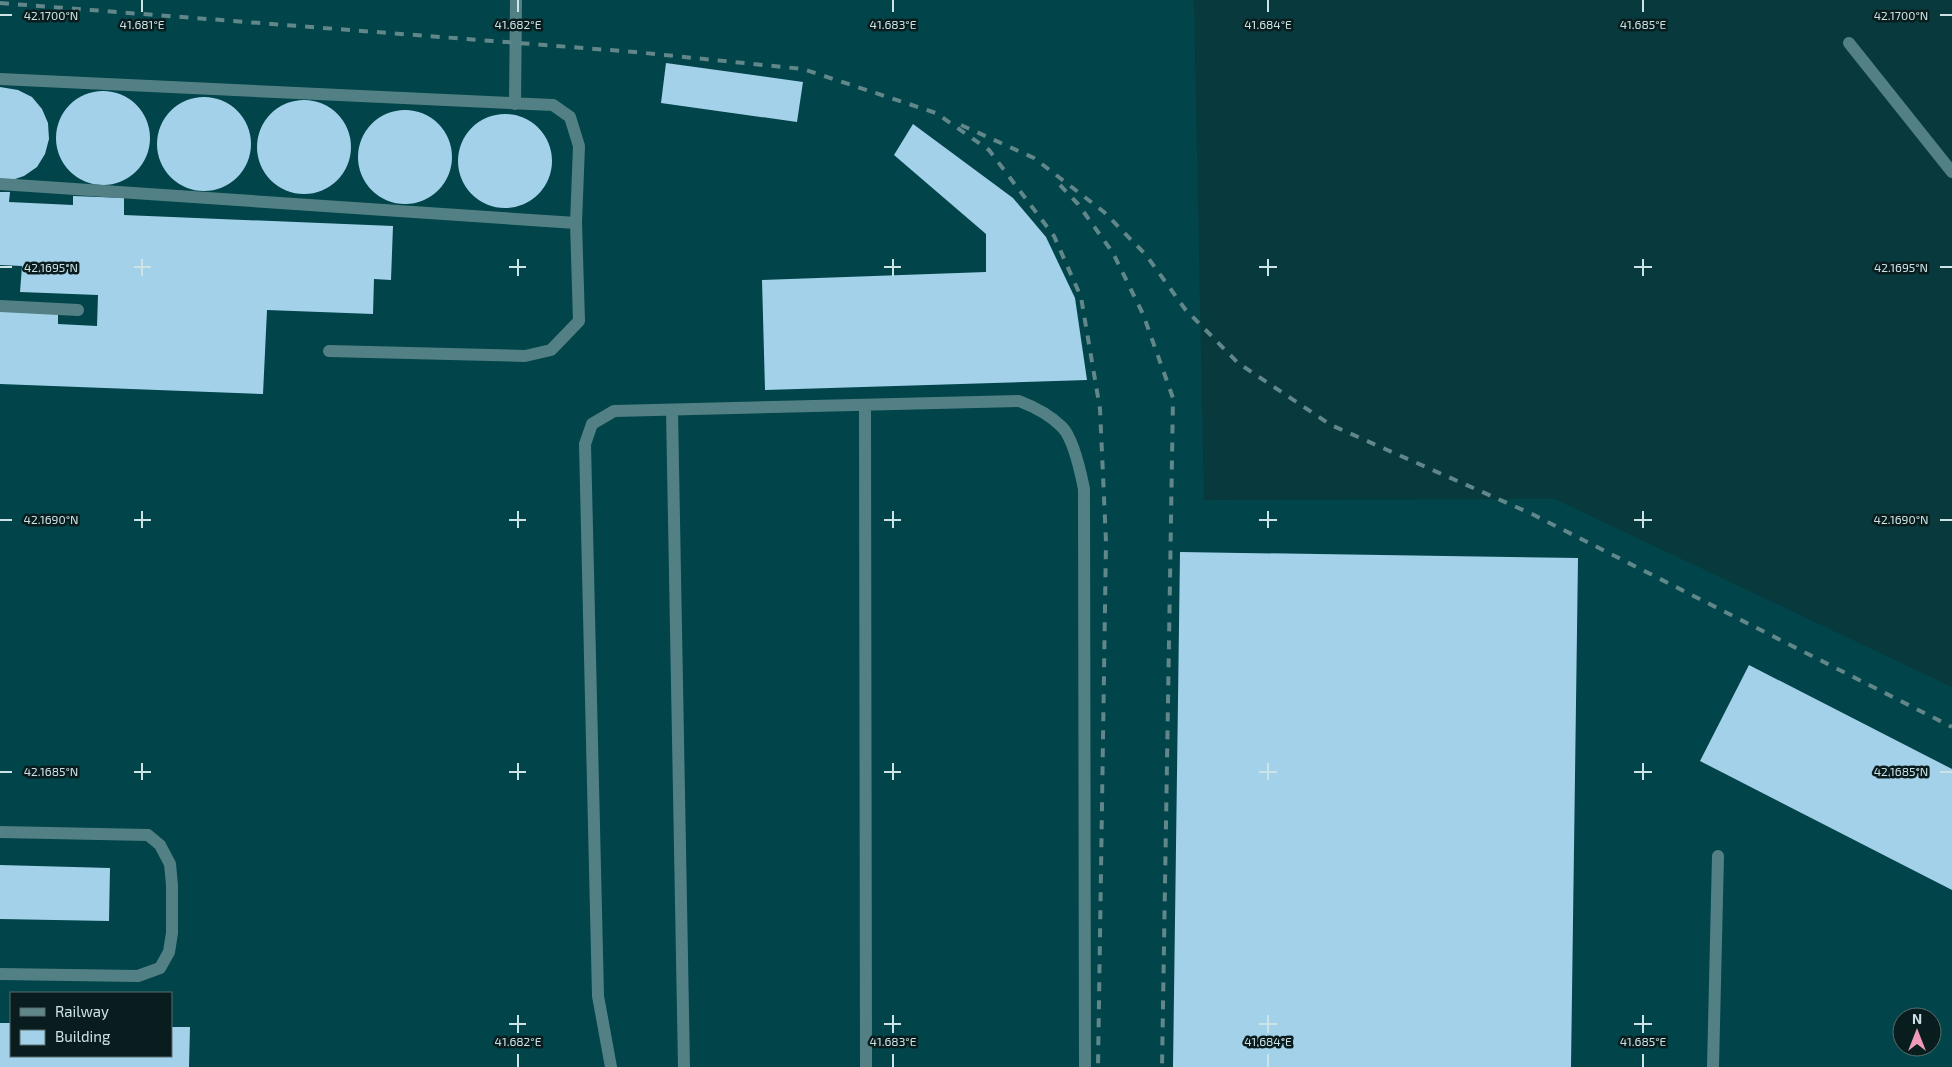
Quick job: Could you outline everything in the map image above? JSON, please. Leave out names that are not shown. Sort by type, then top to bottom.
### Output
[{"type":"lane","points":[[515,104],[516,0]]},
{"type":"lane","points":[[1848,43],[1952,172]]},
{"type":"lane","points":[[0,79],[553,105],[570,117],[579,146],[576,222],[579,321],[551,350],[525,356],[329,351]]},
{"type":"lane","points":[[0,184],[576,222]]},
{"type":"lane","points":[[0,306],[78,310]]},
{"type":"lane","points":[[611,1067],[598,996],[585,444],[592,424],[614,411],[1020,400],[1037,408],[1064,428],[1077,460],[1084,489],[1085,1067]]},
{"type":"lane","points":[[864,405],[866,1067]]},
{"type":"lane","points":[[672,410],[684,1067]]},
{"type":"lane","points":[[0,832],[148,835],[160,845],[170,864],[172,932],[169,952],[160,968],[138,976],[0,974]]},
{"type":"lane","points":[[1713,1067],[1718,856]]},
{"type":"shaded area","points":[[0,0],[1194,0],[1204,500],[1555,499],[1952,687],[1952,1067],[0,1067]]},
{"type":"building","points":[[666,63],[803,82],[797,122],[661,103]]},
{"type":"building","points":[[0,87],[18,90],[32,97],[42,109],[48,123],[49,139],[45,154],[37,167],[24,176],[9,181],[0,181]]},
{"type":"building","points":[[103,91],[121,95],[136,105],[146,120],[150,138],[146,156],[136,171],[121,181],[103,185],[85,181],[70,171],[60,156],[56,138],[60,120],[70,105],[85,95]]},
{"type":"building","points":[[204,97],[222,101],[237,111],[247,126],[251,144],[247,162],[237,177],[222,187],[204,191],[186,187],[171,177],[161,162],[157,144],[161,126],[171,111],[186,101]]},
{"type":"building","points":[[304,100],[322,104],[337,114],[347,129],[351,147],[347,165],[337,180],[322,190],[304,194],[286,190],[271,180],[261,165],[257,147],[261,129],[271,114],[286,104]]},
{"type":"building","points":[[405,110],[423,114],[438,124],[448,139],[452,157],[448,175],[438,190],[423,200],[405,204],[387,200],[372,190],[362,175],[358,157],[362,139],[372,124],[387,114]]},
{"type":"building","points":[[505,114],[523,118],[538,128],[548,143],[552,161],[548,179],[538,194],[523,204],[505,208],[487,204],[472,194],[462,179],[458,161],[462,143],[472,128],[487,118]]},
{"type":"building","points":[[913,124],[1013,198],[1046,237],[1075,298],[1087,380],[765,390],[762,280],[986,272],[986,234],[894,155]]},
{"type":"building","points":[[0,192],[10,192],[9,202],[73,205],[73,196],[124,198],[124,215],[393,226],[391,280],[374,279],[373,314],[267,310],[263,394],[0,384],[0,310],[58,313],[58,324],[97,326],[98,295],[20,292],[22,266],[0,265]]},
{"type":"building","points":[[1180,552],[1578,558],[1571,1067],[1173,1067]]},
{"type":"building","points":[[1749,665],[1952,769],[1952,890],[1700,761]]},
{"type":"building","points":[[0,865],[110,868],[109,921],[0,919]]},
{"type":"building","points":[[0,1023],[10,1023],[10,1057],[172,1057],[172,1027],[190,1027],[189,1067],[0,1067]]},
{"type":"railway","points":[[0,3],[635,52],[803,69],[936,113],[989,150],[1054,236],[1081,297],[1100,409],[1106,542],[1098,1067]]},
{"type":"railway","points":[[961,125],[1034,158],[1104,212],[1146,255],[1185,309],[1238,363],[1331,425],[1532,514],[1952,727]]},
{"type":"railway","points":[[1060,185],[1078,204],[1113,253],[1143,314],[1173,398],[1162,1067]]}]
